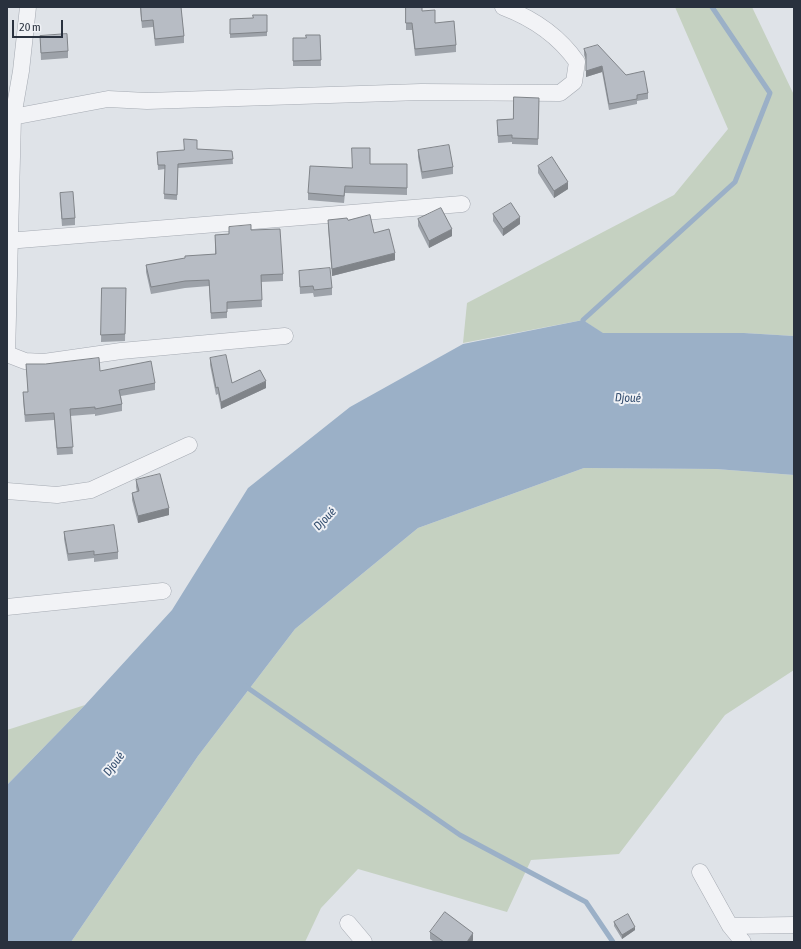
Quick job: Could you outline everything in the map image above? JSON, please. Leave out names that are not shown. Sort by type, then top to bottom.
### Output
[{"type":"street","points":[[28,7],[21,71],[10,117],[7,355],[25,361],[44,362],[121,351],[286,336]]},
{"type":"street","points":[[10,117],[108,99],[147,101],[421,92],[560,93],[574,82],[577,62],[566,46],[520,13],[503,7]]},
{"type":"street","points":[[9,241],[462,204]]},
{"type":"street","points":[[7,491],[57,495],[91,490],[189,445]]},
{"type":"street","points":[[7,608],[163,591]]},
{"type":"street","points":[[700,872],[730,926],[743,942]]},
{"type":"street","points":[[348,923],[364,942]]},
{"type":"street","points":[[730,926],[794,925]]},
{"type":"green space","points":[[675,7],[752,7],[794,95],[794,336],[744,333],[602,333],[583,320],[463,343],[467,303],[674,195],[728,129]]},
{"type":"green space","points":[[584,468],[716,469],[794,475],[794,670],[725,715],[619,854],[531,860],[507,912],[358,869],[321,908],[305,942],[71,942],[198,756],[295,629],[418,528]]},
{"type":"green space","points":[[85,705],[7,785],[7,730]]},
{"type":"water","name":"Djoué","points":[[583,320],[603,333],[744,333],[794,336],[794,475],[716,469],[584,468],[418,528],[295,629],[198,756],[71,942],[7,942],[7,785],[85,705],[172,610],[248,488],[350,407],[463,344]]},
{"type":"building","points":[[141,7],[181,7],[184,36],[155,39],[153,20],[142,21]]},
{"type":"building","points":[[406,7],[422,7],[422,11],[435,10],[435,23],[454,21],[456,45],[415,49],[412,23],[406,23]]},
{"type":"building","points":[[253,15],[267,15],[267,32],[230,34],[230,19],[253,18]]},
{"type":"building","points":[[67,34],[68,51],[41,53],[40,36]]},
{"type":"building","points":[[306,35],[320,35],[321,60],[293,61],[293,38],[306,38]]},
{"type":"building","points":[[598,45],[626,75],[644,71],[648,93],[637,95],[637,99],[609,104],[602,66],[586,71],[586,54],[584,49]]},
{"type":"building","points":[[514,97],[539,98],[538,139],[512,138],[512,135],[498,136],[497,120],[513,119]]},
{"type":"building","points":[[184,139],[197,140],[197,149],[232,151],[233,159],[178,164],[177,195],[164,194],[165,165],[158,165],[157,152],[184,150]]},
{"type":"building","points":[[449,145],[453,167],[422,172],[418,150]]},
{"type":"building","points":[[352,148],[370,148],[370,164],[407,164],[407,188],[345,186],[344,196],[308,193],[310,166],[352,168]]},
{"type":"building","points":[[552,157],[568,182],[554,191],[538,166]]},
{"type":"building","points":[[73,192],[75,218],[62,219],[60,193]]},
{"type":"building","points":[[511,203],[520,217],[503,229],[493,214]]},
{"type":"building","points":[[441,208],[452,229],[429,241],[418,219]]},
{"type":"building","points":[[370,215],[374,233],[389,229],[395,253],[332,269],[328,220],[347,218],[348,220]]},
{"type":"building","points":[[251,225],[251,230],[280,229],[283,274],[261,275],[262,300],[227,302],[227,312],[211,313],[209,280],[185,281],[151,287],[146,265],[185,258],[185,256],[216,254],[215,235],[229,234],[229,227]]},
{"type":"building","points":[[330,268],[332,288],[314,290],[313,286],[300,287],[299,271]]},
{"type":"building","points":[[102,288],[126,288],[125,334],[101,335]]},
{"type":"building","points":[[226,355],[232,383],[260,370],[266,381],[221,402],[218,387],[216,388],[210,358]]},
{"type":"building","points":[[99,358],[100,371],[151,361],[155,383],[119,390],[122,404],[95,409],[95,407],[70,409],[73,447],[57,448],[54,413],[25,415],[23,392],[28,392],[26,364],[45,364]]},
{"type":"building","points":[[160,474],[169,508],[138,516],[132,493],[139,491],[136,480]]},
{"type":"building","points":[[114,525],[118,552],[94,555],[94,551],[68,554],[64,532]]},
{"type":"building","points":[[445,912],[473,933],[467,942],[444,942],[430,932]]},
{"type":"building","points":[[628,914],[635,927],[622,935],[614,922]]},
{"type":"waterway","points":[[583,326],[583,320],[735,182],[770,93],[712,7]]},
{"type":"waterway","points":[[245,686],[460,835],[586,902],[613,942]]}]
